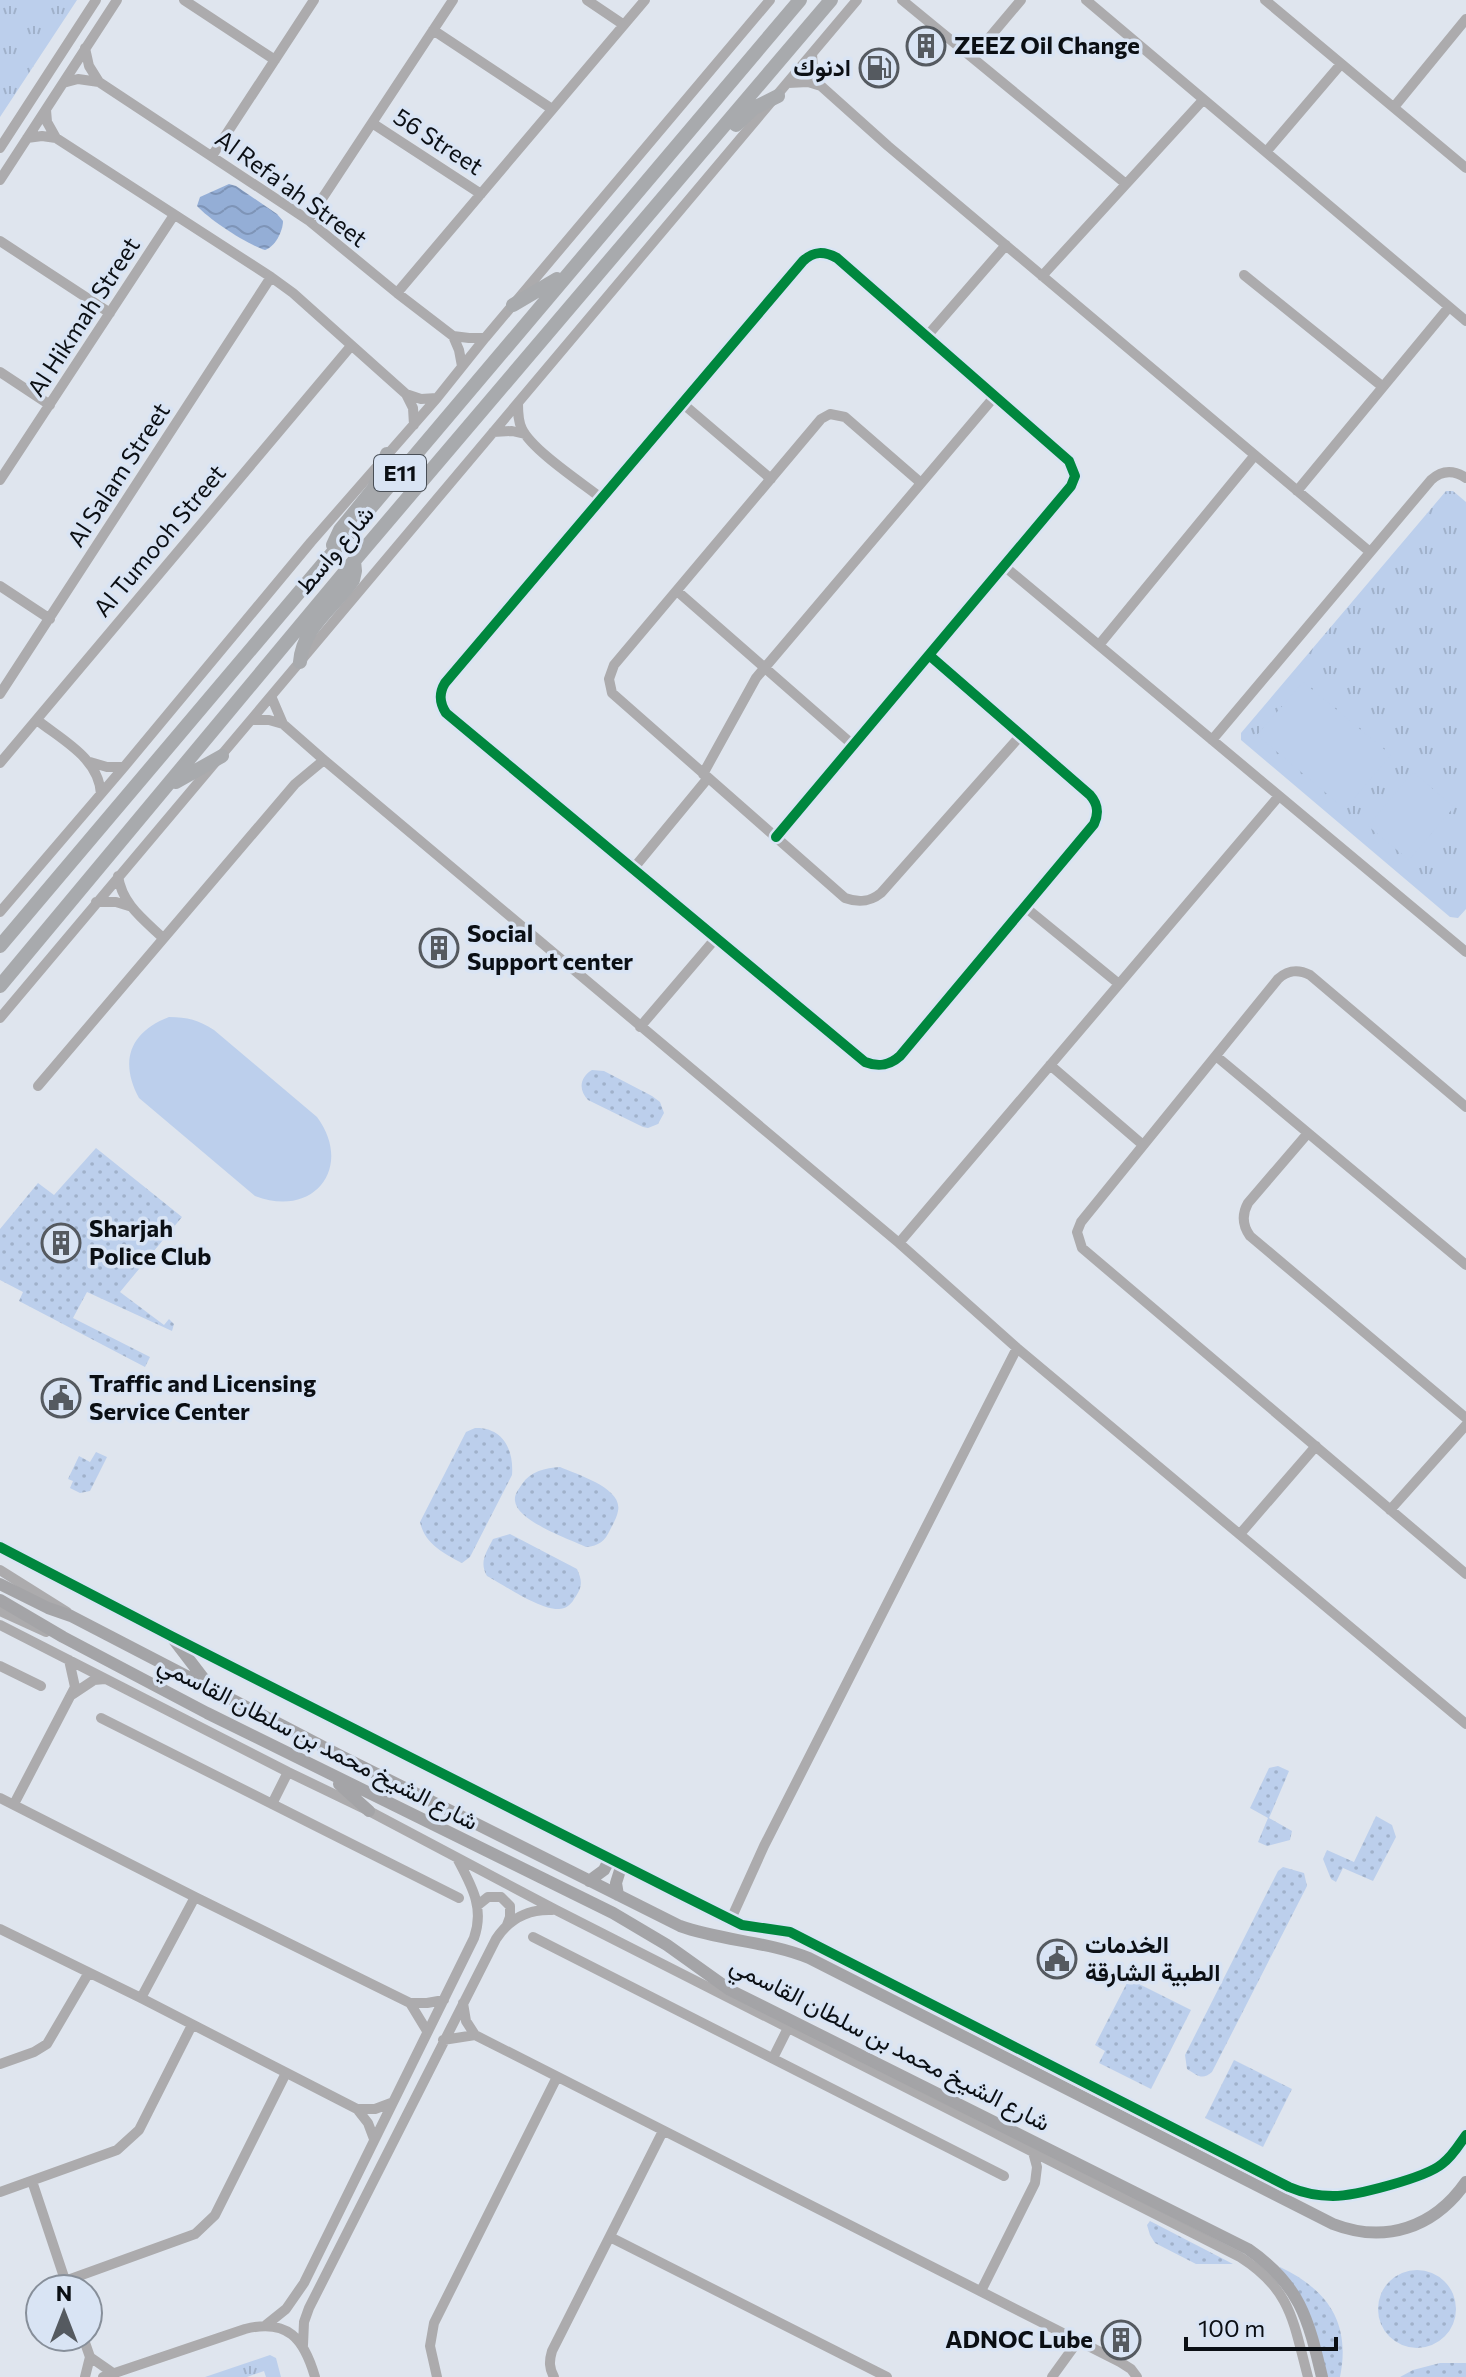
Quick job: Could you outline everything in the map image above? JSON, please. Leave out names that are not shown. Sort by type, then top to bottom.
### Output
[{"type":"highway","name":"شارع واسط","points":[[0,946],[800,0]]},
{"type":"highway","name":"شارع واسط","points":[[0,986],[354,561],[831,0]]},
{"type":"highway","points":[[689,168],[705,159],[746,114],[778,96]]},
{"type":"highway","points":[[513,305],[546,287],[573,267]]},
{"type":"highway","points":[[332,554],[336,536],[374,488],[387,454]]},
{"type":"highway","points":[[300,662],[308,634],[353,580],[354,561]]},
{"type":"highway","points":[[166,789],[210,760],[222,756]]},
{"type":"main road","name":"شارع الشيخ محمد بن سلطان القاسمي","points":[[0,1584],[71,1616],[690,1930],[766,1944],[809,1958],[1344,2228],[1379,2234],[1414,2227],[1444,2208],[1466,2182]]},
{"type":"main road","name":"شارع الشيخ محمد بن سلطان القاسمي","points":[[0,1600],[63,1637],[331,1776],[613,1913],[667,1945],[730,1990],[968,2114],[1235,2242],[1260,2257],[1281,2277],[1304,2312],[1322,2377]]},
{"type":"main road","points":[[171,1636],[193,1667],[218,1693]]},
{"type":"main road","points":[[331,1776],[369,1811]]},
{"type":"main road","points":[[589,1881],[616,1861]]},
{"type":"main road","points":[[616,1861],[618,1895]]},
{"type":"street","points":[[0,148],[96,0]]},
{"type":"street","points":[[0,180],[117,0]]},
{"type":"street","points":[[184,0],[275,60]]},
{"type":"street","points":[[212,156],[314,0]]},
{"type":"street","points":[[308,220],[453,0]]},
{"type":"street","points":[[587,0],[624,25]]},
{"type":"street","points":[[397,293],[645,0]]},
{"type":"street","points":[[0,912],[770,0]]},
{"type":"street","points":[[0,1018],[857,0]]},
{"type":"street","points":[[902,0],[1126,184]]},
{"type":"street","points":[[973,57],[1021,0]]},
{"type":"street","points":[[1086,0],[1466,321]]},
{"type":"street","points":[[1265,0],[1466,168]]},
{"type":"street","points":[[1394,107],[1466,19]]},
{"type":"street","points":[[433,30],[552,109]]},
{"type":"street","points":[[85,48],[89,66],[99,82]]},
{"type":"street","points":[[812,54],[815,74],[821,86],[1370,552]]},
{"type":"street","points":[[1266,152],[1341,64]]},
{"type":"street","points":[[63,83],[78,79],[99,82]]},
{"type":"street","name":"Al Refa'ah Street","points":[[99,82],[308,220],[453,336]]},
{"type":"street","points":[[788,83],[821,86]]},
{"type":"street","points":[[1042,276],[1203,100]]},
{"type":"street","points":[[46,110],[47,122],[56,138]]},
{"type":"street","name":"56 Street","points":[[372,123],[481,194]]},
{"type":"street","points":[[27,138],[56,138],[293,293],[406,394],[413,408],[414,425]]},
{"type":"street","name":"Al Hikmah Street","points":[[0,480],[174,215]]},
{"type":"street","points":[[0,241],[110,313]]},
{"type":"street","points":[[927,336],[1006,245]]},
{"type":"street","points":[[776,837],[1071,486],[1075,476],[1069,461],[837,258],[823,252],[815,253],[803,261],[445,683],[440,701],[446,713],[865,1062],[879,1066],[887,1065],[900,1056],[1094,824],[1098,812],[1090,795],[929,655]]},
{"type":"street","points":[[1244,275],[1383,387]]},
{"type":"street","name":"Al Salam Street","points":[[0,694],[271,277]]},
{"type":"street","points":[[1297,491],[1449,307]]},
{"type":"street","points":[[462,366],[453,336],[485,338]]},
{"type":"street","name":"Al Tumooh Street","points":[[0,763],[351,346]]},
{"type":"street","points":[[0,372],[50,405]]},
{"type":"street","points":[[406,394],[421,399],[437,398]]},
{"type":"street","points":[[633,869],[705,776],[748,690],[765,667],[995,396]]},
{"type":"street","points":[[682,403],[771,479]]},
{"type":"street","points":[[518,404],[525,434],[601,498]]},
{"type":"street","points":[[921,483],[845,417],[836,414],[821,419],[614,665],[610,671],[609,686],[616,699],[845,898],[860,902],[881,893],[1021,735]]},
{"type":"street","points":[[493,432],[525,434]]},
{"type":"street","points":[[1099,645],[1255,455]]},
{"type":"street","points":[[1212,740],[1435,476],[1450,472],[1466,478]]},
{"type":"street","points":[[1004,566],[1463,945]]},
{"type":"street","points":[[0,586],[50,619]]},
{"type":"street","points":[[677,591],[853,745]]},
{"type":"street","points":[[271,696],[283,724],[324,760],[1466,1724]]},
{"type":"street","points":[[251,720],[264,719],[283,724]]},
{"type":"street","points":[[37,720],[90,762],[99,777],[101,794]]},
{"type":"street","points":[[38,1086],[298,780],[324,760]]},
{"type":"street","points":[[90,762],[107,767],[124,767]]},
{"type":"street","points":[[899,1243],[1279,796]]},
{"type":"street","points":[[118,876],[129,906],[163,938]]},
{"type":"street","points":[[96,902],[116,902],[129,906]]},
{"type":"street","points":[[1025,907],[1119,984]]},
{"type":"street","points":[[640,1027],[716,938]]},
{"type":"street","points":[[1466,1107],[1310,975],[1290,971],[1278,979],[1081,1222],[1077,1232],[1082,1248],[1466,1574]]},
{"type":"street","points":[[1216,1056],[1466,1265]]},
{"type":"street","points":[[1050,1065],[1143,1145]]},
{"type":"street","points":[[1308,1133],[1248,1203],[1243,1216],[1246,1230],[1466,1418]]},
{"type":"street","points":[[731,1919],[764,1846],[1017,1348]]},
{"type":"street","points":[[1390,1510],[1466,1425]]},
{"type":"street","points":[[1240,1534],[1316,1446]]},
{"type":"street","points":[[0,1547],[742,1925],[790,1932],[1299,2191],[1328,2196],[1348,2194],[1429,2172],[1447,2160],[1466,2135]]},
{"type":"street","points":[[0,1570],[57,1604],[71,1616]]},
{"type":"street","points":[[0,1611],[63,1637]]},
{"type":"street","points":[[0,1625],[369,1811],[788,2028],[968,2114],[1033,2152],[1223,2247],[1263,2273],[1274,2284],[1287,2305],[1308,2377]]},
{"type":"street","points":[[69,1660],[75,1679],[72,1695],[6,1803],[410,2003],[444,2000]]},
{"type":"street","points":[[0,1666],[41,1686]]},
{"type":"street","points":[[72,1695],[94,1680],[107,1678]]},
{"type":"street","points":[[101,1718],[459,1898]]},
{"type":"street","points":[[272,1804],[288,1772]]},
{"type":"street","points":[[266,2325],[286,2309],[304,2283],[476,1931],[478,1905],[473,1888],[456,1857]]},
{"type":"street","points":[[141,1998],[195,1897]]},
{"type":"street","points":[[478,1905],[488,1897],[501,1897],[510,1906],[507,1925]]},
{"type":"street","points":[[315,2377],[303,2345],[306,2315],[443,2040],[496,1939],[507,1925],[535,1911],[556,1910]]},
{"type":"street","points":[[0,1929],[357,2109],[368,2123],[374,2139]]},
{"type":"street","points":[[533,1937],[1004,2176]]},
{"type":"street","points":[[0,2064],[47,2044],[88,1974]]},
{"type":"street","points":[[410,2003],[427,2031]]},
{"type":"street","points":[[463,2003],[466,2021],[475,2035],[1120,2362],[1137,2377]]},
{"type":"street","points":[[0,2192],[117,2150],[133,2138],[192,2025]]},
{"type":"street","points":[[773,2058],[788,2028]]},
{"type":"street","points":[[443,2040],[475,2035]]},
{"type":"street","points":[[96,2273],[202,2229],[215,2215],[286,2073]]},
{"type":"street","points":[[437,2377],[430,2346],[434,2323],[557,2077]]},
{"type":"street","points":[[357,2109],[375,2109],[391,2103]]},
{"type":"street","points":[[554,2377],[550,2368],[552,2351],[663,2131]]},
{"type":"street","points":[[981,2291],[1035,2183],[1037,2167],[1033,2152]]},
{"type":"street","points":[[1035,2183],[1048,2172],[1064,2168]]},
{"type":"street","points":[[32,2181],[62,2273]]},
{"type":"street","points":[[610,2237],[887,2377]]},
{"type":"street","points":[[304,2283],[317,2293]]},
{"type":"street","points":[[89,2353],[108,2375],[245,2329],[266,2325],[286,2330],[303,2345]]},
{"type":"street","points":[[1052,2377],[1078,2341]]},
{"type":"street","points":[[85,2377],[90,2357]]},
{"type":"green space","points":[[0,0],[77,0],[0,117]]},
{"type":"green space","points":[[1446,491],[1453,491],[1466,502],[1466,909],[1458,918],[1450,917],[1241,740],[1241,733]]},
{"type":"green space","points":[[1303,682],[1391,755],[1345,809],[1257,735]]},
{"type":"green space","points":[[1413,772],[1454,807],[1409,860],[1368,826]]},
{"type":"green space","points":[[169,1017],[193,1020],[214,1030],[317,1117],[327,1136],[331,1154],[329,1170],[322,1184],[310,1194],[295,1200],[276,1201],[255,1196],[139,1098],[130,1072],[132,1049],[145,1031]]},
{"type":"green space","points":[[592,1070],[604,1071],[660,1102],[664,1113],[658,1124],[643,1127],[588,1100],[582,1084]]},
{"type":"green space","points":[[96,1148],[182,1217],[120,1292],[164,1325],[169,1319],[174,1324],[172,1331],[87,1292],[73,1318],[150,1357],[145,1367],[19,1301],[23,1292],[0,1280],[0,1229],[38,1183],[54,1195]]},
{"type":"green space","points":[[475,1428],[493,1431],[505,1442],[511,1457],[512,1475],[470,1557],[462,1563],[430,1542],[420,1522],[466,1432]]},
{"type":"green space","points":[[96,1452],[107,1457],[90,1491],[80,1493],[70,1488],[73,1481],[68,1479],[79,1456],[90,1462]]},
{"type":"green space","points":[[560,1467],[598,1483],[618,1503],[615,1520],[606,1537],[598,1544],[586,1547],[557,1534],[525,1516],[518,1508],[515,1496],[530,1476]]},
{"type":"green space","points":[[510,1534],[577,1569],[581,1585],[570,1605],[559,1609],[542,1606],[487,1576],[484,1562],[493,1539]]},
{"type":"green space","points":[[1278,1766],[1289,1771],[1269,1818],[1292,1831],[1290,1840],[1267,1846],[1258,1842],[1268,1818],[1250,1808],[1269,1768]]},
{"type":"green space","points":[[1376,1816],[1392,1825],[1396,1837],[1373,1881],[1343,1868],[1336,1882],[1331,1879],[1323,1859],[1327,1850],[1354,1862]]},
{"type":"green space","points":[[1283,1867],[1304,1873],[1307,1886],[1212,2072],[1200,2076],[1187,2069],[1185,2055],[1278,1871]]},
{"type":"green space","points":[[1129,1979],[1191,2010],[1151,2089],[1099,2063],[1105,2051],[1095,2045]]},
{"type":"green space","points":[[1234,2060],[1292,2089],[1263,2147],[1205,2118]]},
{"type":"green space","points":[[1150,2221],[1233,2264],[1196,2264],[1155,2243],[1147,2225]]},
{"type":"green space","points":[[1280,2267],[1311,2286],[1332,2310],[1342,2340],[1340,2377],[1324,2377],[1320,2349],[1278,2271]]},
{"type":"green space","points":[[1409,2270],[1425,2270],[1439,2276],[1450,2287],[1456,2309],[1450,2331],[1439,2342],[1425,2348],[1409,2348],[1395,2342],[1384,2331],[1378,2317],[1378,2301],[1384,2287],[1395,2276]]},
{"type":"green space","points":[[270,2355],[276,2358],[281,2377],[266,2377],[264,2371],[247,2377],[205,2377]]},
{"type":"green space","points":[[1440,2363],[1466,2363],[1466,2377],[1400,2377],[1413,2370]]},
{"type":"water","points":[[229,184],[283,221],[278,238],[269,248],[265,250],[239,237],[197,206],[200,197]]},
{"type":"cycle path","points":[[776,837],[1071,486],[1075,476],[1069,461],[837,258],[823,253],[815,254],[803,261],[445,683],[441,694],[442,705],[446,713],[865,1062],[883,1065],[900,1056],[1094,824],[1097,812],[1090,795],[929,655]]},
{"type":"cycle path","points":[[0,1547],[742,1925],[790,1932],[1294,2189],[1333,2196],[1373,2190],[1406,2180],[1442,2164],[1466,2135]]},
{"type":"place","name":"ZEEZ Oil Change","points":[[926,46]]},
{"type":"place","name":"ادنوك","points":[[879,68]]},
{"type":"place","name":"Social Support center","points":[[439,948]]},
{"type":"place","name":"Sharjah Police Club","points":[[61,1243]]},
{"type":"place","name":"Traffic and Licensing Service Center","points":[[61,1398]]},
{"type":"place","name":"الخدمات الطبية الشارقة","points":[[1057,1959]]},
{"type":"place","name":"ADNOC Lube","points":[[1121,2340]]}]
